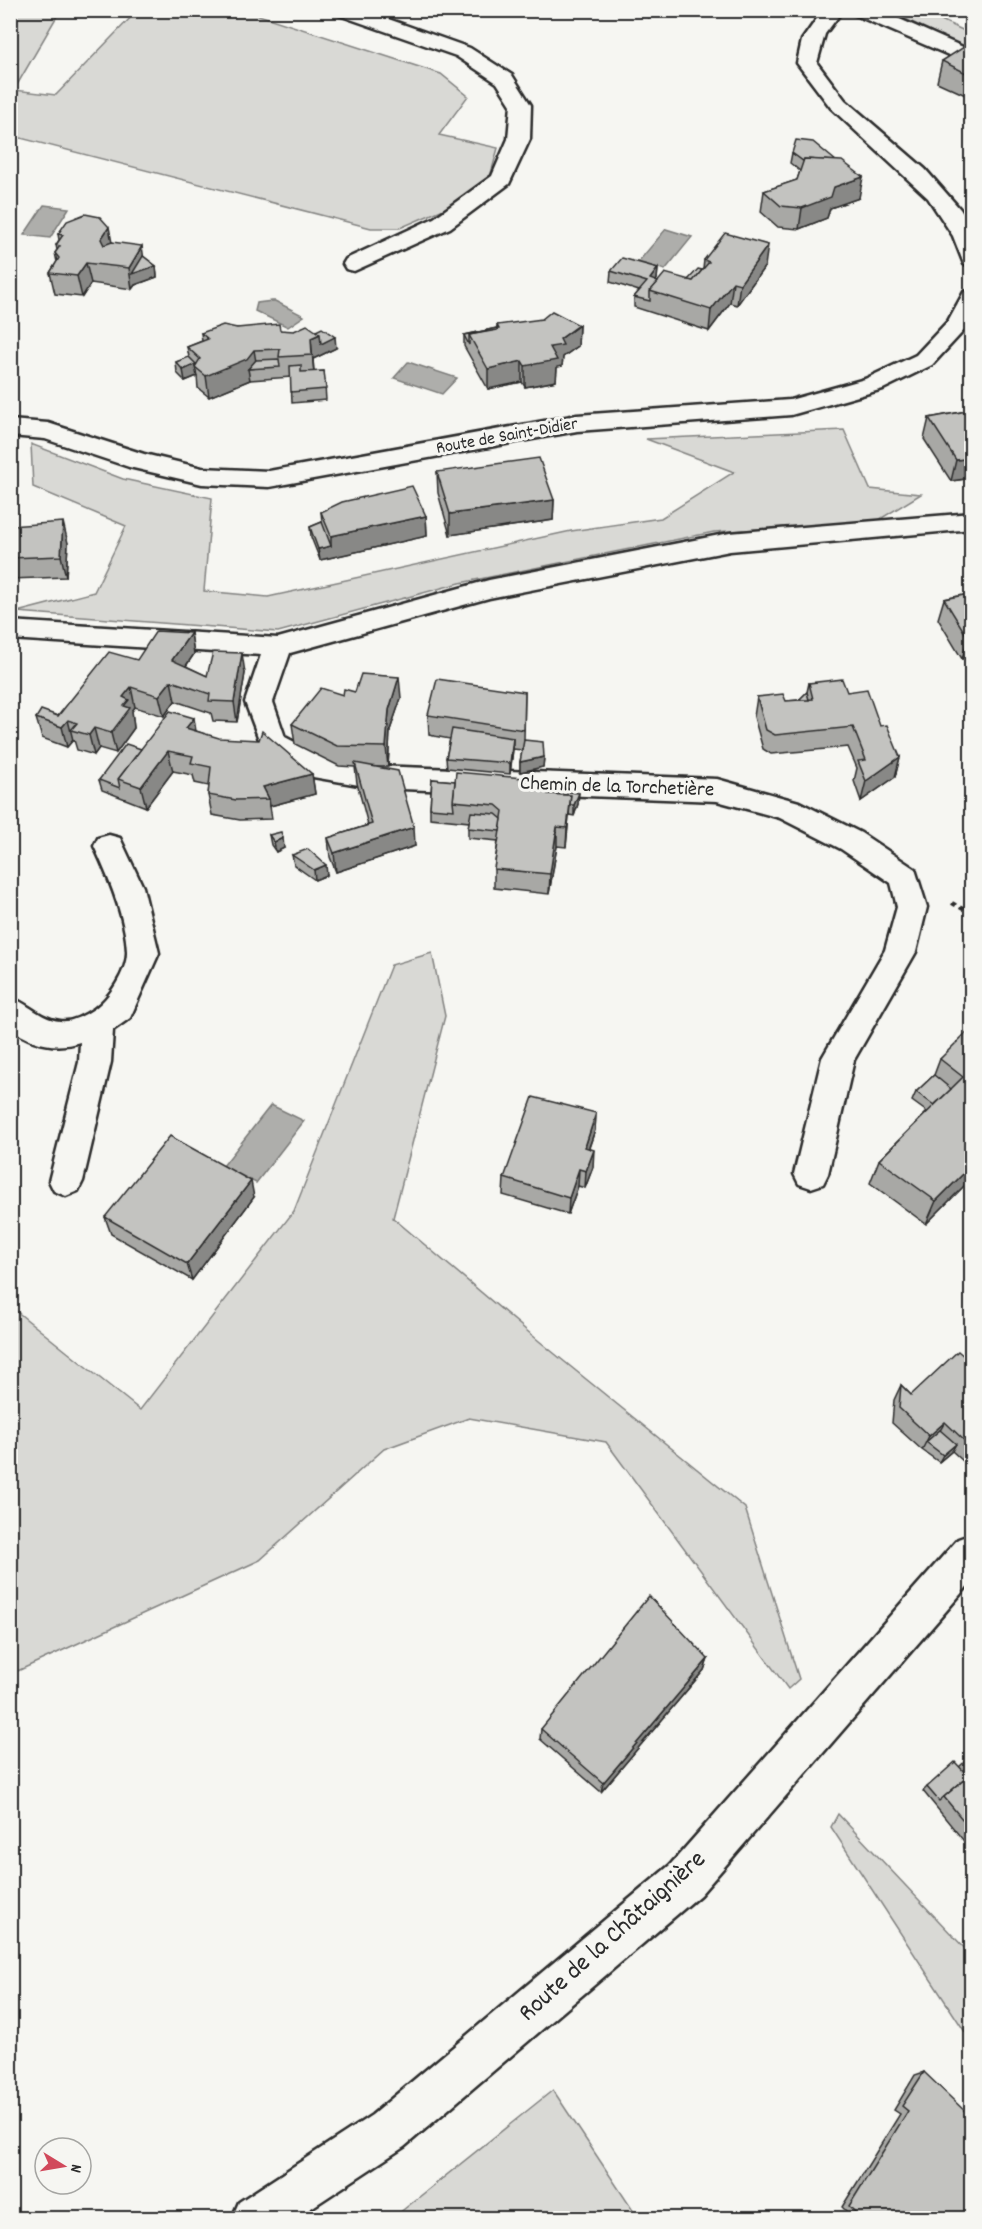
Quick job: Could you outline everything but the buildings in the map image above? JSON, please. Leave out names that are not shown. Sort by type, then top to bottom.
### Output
[{"type":"street","points":[[344,10],[463,52],[505,79],[521,105],[519,139],[501,179],[442,223],[354,264]]},
{"type":"street","points":[[834,10],[814,32],[808,47],[807,63],[836,102],[911,168],[947,209],[969,245],[972,259]]},
{"type":"street","points":[[860,10],[904,27],[972,59]]},
{"type":"street","name":"Route de Saint-Didier","points":[[10,428],[48,431],[138,461],[202,476],[269,479],[577,423],[791,407],[874,384],[924,360],[958,324],[972,297]]},
{"type":"street","points":[[10,630],[278,647],[489,589],[730,542],[972,521]]},
{"type":"street","name":"Chemin de la Torchetière","points":[[278,647],[259,702],[273,743],[323,770],[376,777],[512,784],[717,790],[789,810],[851,841],[904,877],[912,907],[900,952],[838,1058],[811,1174]]},
{"type":"street","points":[[10,1010],[34,1028],[62,1035],[97,1024],[119,1009],[143,953],[128,887],[109,846]]},
{"type":"street","points":[[66,1181],[95,1062],[97,1024]]},
{"type":"street","name":"Route de la Châtaignière","points":[[255,2218],[388,2131],[685,1880],[972,1552]]},
{"type":"shaded area","points":[[243,10],[441,74],[468,96],[439,135],[498,148],[490,177],[455,204],[400,228],[371,228],[17,137],[11,145],[11,11],[60,11],[14,90],[56,95],[137,11]]},
{"type":"shaded area","points":[[895,11],[922,11],[971,34],[971,47],[966,48],[897,15]]},
{"type":"shaded area","points":[[44,205],[69,208],[50,238],[24,235]]},
{"type":"shaded area","points":[[666,229],[692,237],[665,270],[638,262]]},
{"type":"shaded area","points":[[275,301],[304,316],[288,327],[255,311],[257,303]]},
{"type":"shaded area","points":[[408,362],[457,378],[442,394],[394,378]]},
{"type":"shaded area","points":[[844,430],[870,489],[921,494],[877,521],[714,532],[460,583],[278,632],[17,612],[94,592],[126,526],[33,487],[31,444],[123,479],[212,498],[204,591],[268,597],[571,531],[661,518],[734,472],[646,439]]},
{"type":"shaded area","points":[[432,953],[445,1016],[393,1218],[539,1341],[745,1508],[799,1679],[788,1689],[606,1442],[469,1418],[384,1449],[260,1560],[11,1674],[11,1307],[140,1410],[294,1211],[391,965]]},
{"type":"shaded area","points":[[271,1105],[304,1121],[256,1183],[223,1166]]},
{"type":"shaded area","points":[[838,1814],[971,1955],[971,2041],[831,1827]]},
{"type":"shaded area","points":[[553,2090],[638,2218],[393,2218]]}]
